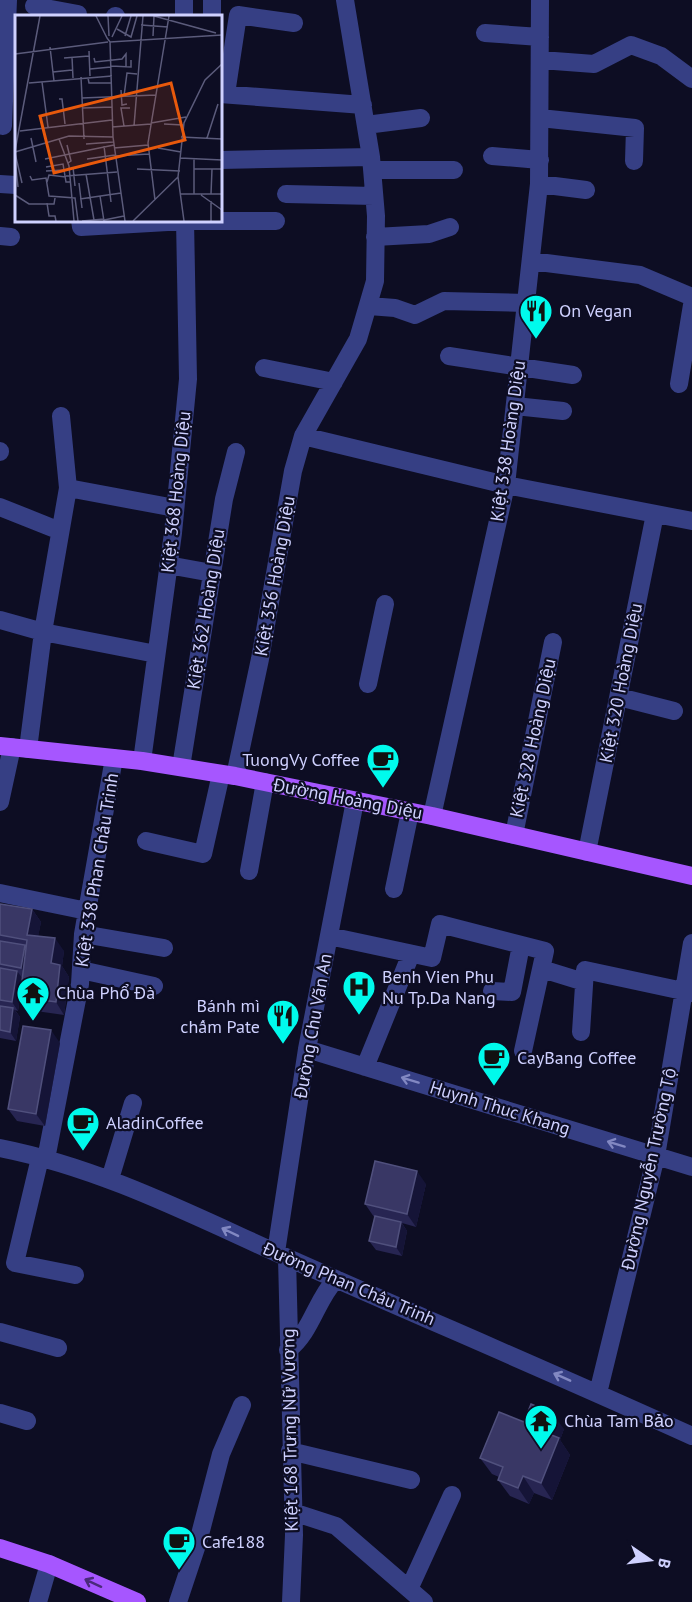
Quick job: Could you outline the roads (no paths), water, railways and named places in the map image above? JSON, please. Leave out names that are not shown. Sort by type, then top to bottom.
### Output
[{"type":"main road","name":"Đường Hoàng Diệu","points":[[13,747],[142,761],[265,782],[432,816],[692,876]]},
{"type":"main road","points":[[0,1548],[49,1564],[137,1602]]},
{"type":"street","points":[[6,126],[8,0]]},
{"type":"street","name":"Kiệt 356 Hoàng Diệu","points":[[146,841],[203,854],[228,775],[260,659],[293,471],[303,436],[358,339],[375,281],[372,164],[345,0]]},
{"type":"street","name":"Kiệt 338 Hoàng Diệu","points":[[432,816],[506,485],[539,184],[540,0]]},
{"type":"street","points":[[34,6],[79,10]]},
{"type":"street","points":[[294,23],[238,15],[227,27],[223,94],[363,105]]},
{"type":"street","points":[[485,33],[540,37]]},
{"type":"street","points":[[541,60],[594,64],[631,45],[661,56],[692,79]]},
{"type":"street","points":[[366,125],[421,118]]},
{"type":"street","points":[[540,118],[635,128],[634,161]]},
{"type":"street","points":[[492,156],[540,160]]},
{"type":"street","points":[[222,160],[372,164],[454,170]]},
{"type":"street","points":[[0,184],[15,185]]},
{"type":"street","points":[[539,184],[586,190]]},
{"type":"street","points":[[286,194],[374,196]]},
{"type":"street","points":[[222,221],[276,221]]},
{"type":"street","points":[[80,222],[81,227],[168,222]]},
{"type":"street","name":"Kiệt 368 Hoàng Diệu","points":[[142,761],[175,508],[188,379],[185,222]]},
{"type":"street","points":[[375,237],[429,234],[450,227]]},
{"type":"street","points":[[531,261],[640,275],[692,297]]},
{"type":"street","points":[[369,306],[395,308],[415,315],[444,301],[526,303]]},
{"type":"street","points":[[679,384],[692,305]]},
{"type":"street","points":[[449,356],[573,375]]},
{"type":"street","points":[[264,368],[334,382]]},
{"type":"street","points":[[515,406],[563,411]]},
{"type":"street","points":[[0,802],[43,632],[68,488],[62,416]]},
{"type":"street","points":[[303,436],[506,485],[692,521]]},
{"type":"street","name":"Kiệt 362 Hoàng Diệu","points":[[181,767],[212,573],[236,452]]},
{"type":"street","points":[[68,488],[175,508]]},
{"type":"street","points":[[0,507],[60,531]]},
{"type":"street","name":"Kiệt 320 Hoàng Diệu","points":[[588,852],[655,514]]},
{"type":"street","points":[[168,565],[212,573]]},
{"type":"street","points":[[368,684],[386,604]]},
{"type":"street","points":[[0,620],[43,632],[156,654]]},
{"type":"street","name":"Kiệt 328 Hoàng Diệu","points":[[514,835],[553,642]]},
{"type":"street","points":[[618,697],[674,711]]},
{"type":"street","name":"Kiệt 338 Phan Châu Trinh","points":[[75,1275],[15,1263],[43,1158],[80,984],[83,934],[114,758]]},
{"type":"street","points":[[249,871],[265,782]]},
{"type":"street","name":"Đường Chu Văn An","points":[[281,1255],[307,1048],[355,801]]},
{"type":"street","points":[[394,889],[410,812]]},
{"type":"street","points":[[0,893],[87,910]]},
{"type":"street","points":[[329,936],[432,958],[440,924],[545,951],[523,1051]]},
{"type":"street","points":[[83,934],[164,948]]},
{"type":"street","name":"Đường Nguyễn Trường Tộ","points":[[598,1394],[685,1028],[692,943]]},
{"type":"street","points":[[492,991],[512,992],[521,945]]},
{"type":"street","points":[[365,1067],[411,954]]},
{"type":"street","points":[[542,969],[584,982]]},
{"type":"street","points":[[81,970],[154,986]]},
{"type":"street","points":[[581,1032],[585,970],[688,992]]},
{"type":"street","name":"Huynh Thuc Khang","points":[[307,1048],[692,1167]]},
{"type":"street","points":[[110,1179],[133,1102]]},
{"type":"street","name":"Đường Phan Châu Trinh","points":[[0,1148],[43,1158],[152,1195],[281,1255],[692,1436]]},
{"type":"street","name":"Kiệt 168 Trưng Nữ Vương","points":[[281,1255],[288,1350],[293,1512],[291,1602]]},
{"type":"street","points":[[288,1350],[302,1336],[319,1301],[336,1279]]},
{"type":"street","points":[[0,1332],[58,1348]]},
{"type":"street","points":[[178,1602],[198,1542],[221,1454],[242,1405]]},
{"type":"street","points":[[0,1413],[27,1421]]},
{"type":"street","points":[[291,1451],[411,1480]]},
{"type":"street","points":[[410,1587],[452,1496]]},
{"type":"street","points":[[293,1512],[336,1526],[410,1587],[424,1602]]},
{"type":"street","points":[[38,1602],[49,1564]]},
{"type":"place","name":"On Vegan","points":[[536,340]]},
{"type":"place","name":"TuongVy Coffee","points":[[383,789]]},
{"type":"place","name":"Benh Vien Phu Nu Tp.Da Nang","points":[[359,1016]]},
{"type":"place","name":"Chùa Phổ Đà","points":[[33,1022]]},
{"type":"place","name":"Bánh mì chấm Pate","points":[[283,1045]]},
{"type":"place","name":"CayBang Coffee","points":[[494,1087]]},
{"type":"place","name":"AladinCoffee","points":[[83,1152]]},
{"type":"place","name":"Chùa Tam Bảo","points":[[541,1450]]},
{"type":"place","name":"Cafe188","points":[[179,1571]]}]
